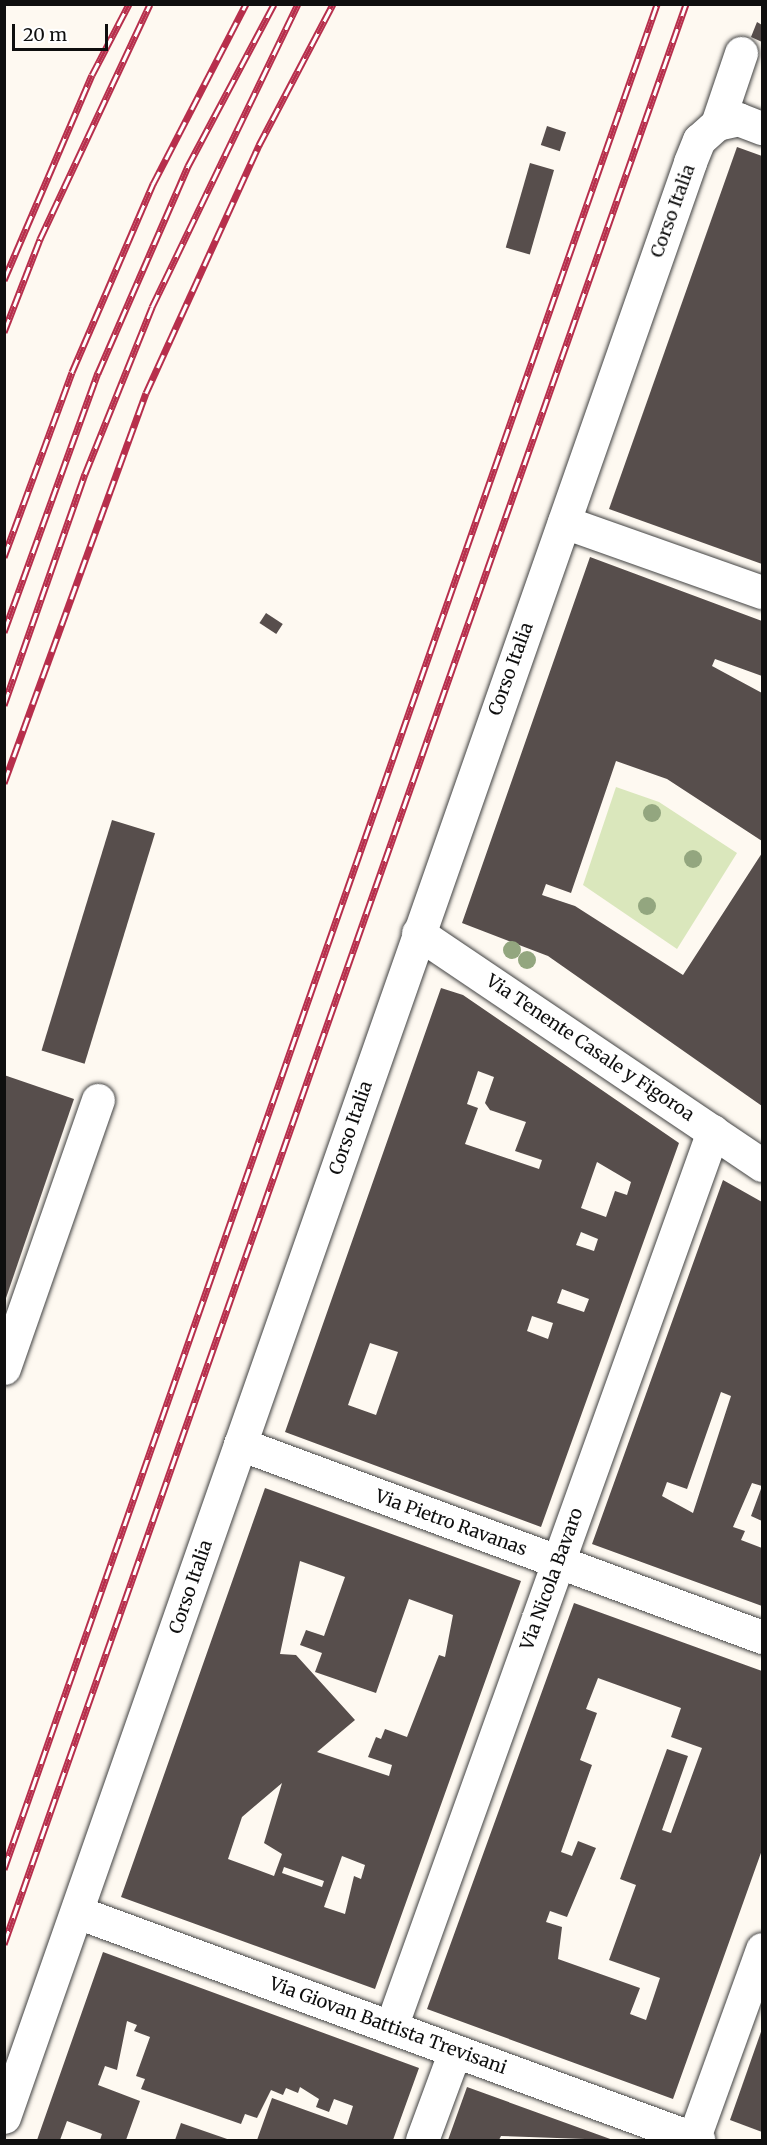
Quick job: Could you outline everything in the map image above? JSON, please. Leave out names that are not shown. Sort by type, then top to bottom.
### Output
[{"type":"street","name":"Corso Italia","points":[[4,2117],[564,522],[708,132],[741,53]]},
{"type":"street","points":[[708,132],[738,119],[762,128]]},
{"type":"street","points":[[564,522],[762,592]]},
{"type":"street","name":"Via Tenente Casale y Figoroa","points":[[418,933],[762,1165]]},
{"type":"street","points":[[4,1368],[98,1100]]},
{"type":"street","name":"Via Nicola Bavaro","points":[[391,2027],[713,1131]]},
{"type":"street","name":"Via Pietro Ravanas","points":[[240,1444],[762,1637]]},
{"type":"street","name":"Via Giovan Battista Trevisani","points":[[77,1912],[695,2140]]},
{"type":"street","points":[[695,2140],[762,1949]]},
{"type":"street","points":[[422,2140],[455,2051]]},
{"type":"green space","points":[[616,787],[659,802],[737,853],[677,949],[583,885]]},
{"type":"building","points":[[757,22],[762,25],[762,42],[751,37]]},
{"type":"building","points":[[547,126],[566,132],[560,151],[541,145]]},
{"type":"building","points":[[737,147],[762,156],[762,564],[609,509]]},
{"type":"building","points":[[530,163],[554,170],[530,254],[506,248]]},
{"type":"building","points":[[590,557],[762,621],[762,676],[715,659],[712,666],[762,693],[762,841],[667,779],[616,761],[571,893],[546,884],[542,895],[575,906],[683,975],[762,853],[762,1106],[548,956],[462,923]]},
{"type":"building","points":[[266,613],[283,624],[276,634],[259,623]]},
{"type":"building","points":[[112,820],[155,833],[85,1064],[42,1050]]},
{"type":"building","points":[[441,988],[463,995],[679,1143],[541,1527],[285,1432]],"holes":[[[478,1071],[494,1077],[485,1103],[490,1110],[526,1122],[515,1151],[542,1160],[539,1169],[465,1144],[478,1108],[467,1104]],[[597,1162],[631,1182],[627,1195],[615,1191],[606,1217],[581,1208]],[[581,1232],[598,1239],[594,1251],[576,1245]],[[562,1289],[589,1299],[584,1312],[557,1303]],[[532,1316],[553,1323],[548,1339],[527,1331]],[[370,1343],[398,1352],[376,1415],[348,1405]]]},
{"type":"building","points":[[4,1075],[74,1099],[5,1301],[4,1301]]},
{"type":"building","points":[[723,1180],[762,1202],[762,1486],[752,1483],[733,1527],[745,1531],[741,1540],[762,1548],[762,1606],[592,1544]],"holes":[[[721,1392],[731,1396],[693,1513],[662,1496],[667,1482],[687,1489]]]},
{"type":"building","points":[[762,1486],[762,1521],[751,1516]]},
{"type":"building","points":[[265,1488],[521,1581],[375,1989],[121,1897]],"holes":[[[300,1561],[345,1577],[324,1636],[306,1630],[300,1645],[322,1653],[315,1672],[376,1693],[409,1599],[453,1615],[445,1657],[439,1655],[407,1737],[385,1729],[381,1739],[376,1737],[368,1757],[392,1765],[389,1776],[317,1752],[355,1720],[296,1655],[280,1654]],[[282,1783],[264,1843],[282,1854],[274,1876],[228,1859],[242,1817]],[[342,1856],[365,1865],[361,1879],[354,1876],[345,1914],[324,1907]],[[284,1867],[324,1881],[322,1887],[282,1873]]]},
{"type":"building","points":[[574,1603],[762,1671],[762,1850],[673,2099],[427,2009]],"holes":[[[598,1678],[681,1708],[671,1737],[702,1748],[671,1833],[662,1830],[688,1756],[667,1749],[620,1879],[636,1885],[609,1960],[660,1978],[646,2020],[630,2014],[640,1988],[558,1959],[562,1927],[546,1922],[550,1911],[567,1917],[596,1848],[578,1841],[572,1856],[561,1852],[592,1765],[580,1760],[597,1713],[586,1709]]]},
{"type":"building","points":[[103,1952],[419,2068],[393,2140],[257,2140],[272,2098],[347,2125],[353,2106],[334,2099],[329,2112],[316,2107],[319,2099],[300,2087],[298,2093],[286,2088],[283,2095],[271,2090],[257,2118],[245,2114],[241,2124],[141,2089],[145,2079],[136,2076],[150,2037],[134,2031],[137,2025],[127,2021],[117,2070],[105,2066],[98,2085],[140,2101],[126,2140],[100,2140],[102,2134],[67,2121],[60,2140],[37,2140]]},
{"type":"building","points":[[762,2029],[762,2132],[730,2120]]},
{"type":"building","points":[[467,2087],[613,2140],[501,2136],[499,2140],[448,2140]]},
{"type":"building","points":[[181,2123],[230,2140],[175,2140]]},
{"type":"railway","points":[[4,280],[92,75],[129,4]]},
{"type":"railway","points":[[4,332],[40,239],[150,4]]},
{"type":"railway","points":[[4,557],[72,372],[153,184],[246,4]]},
{"type":"railway","points":[[4,632],[98,373],[188,166],[274,4]]},
{"type":"railway","points":[[4,705],[85,474],[152,307],[298,4]]},
{"type":"railway","points":[[4,783],[146,393],[259,145],[333,4]]},
{"type":"railway","points":[[4,1869],[657,4]]},
{"type":"railway","points":[[4,1944],[686,4]]}]
